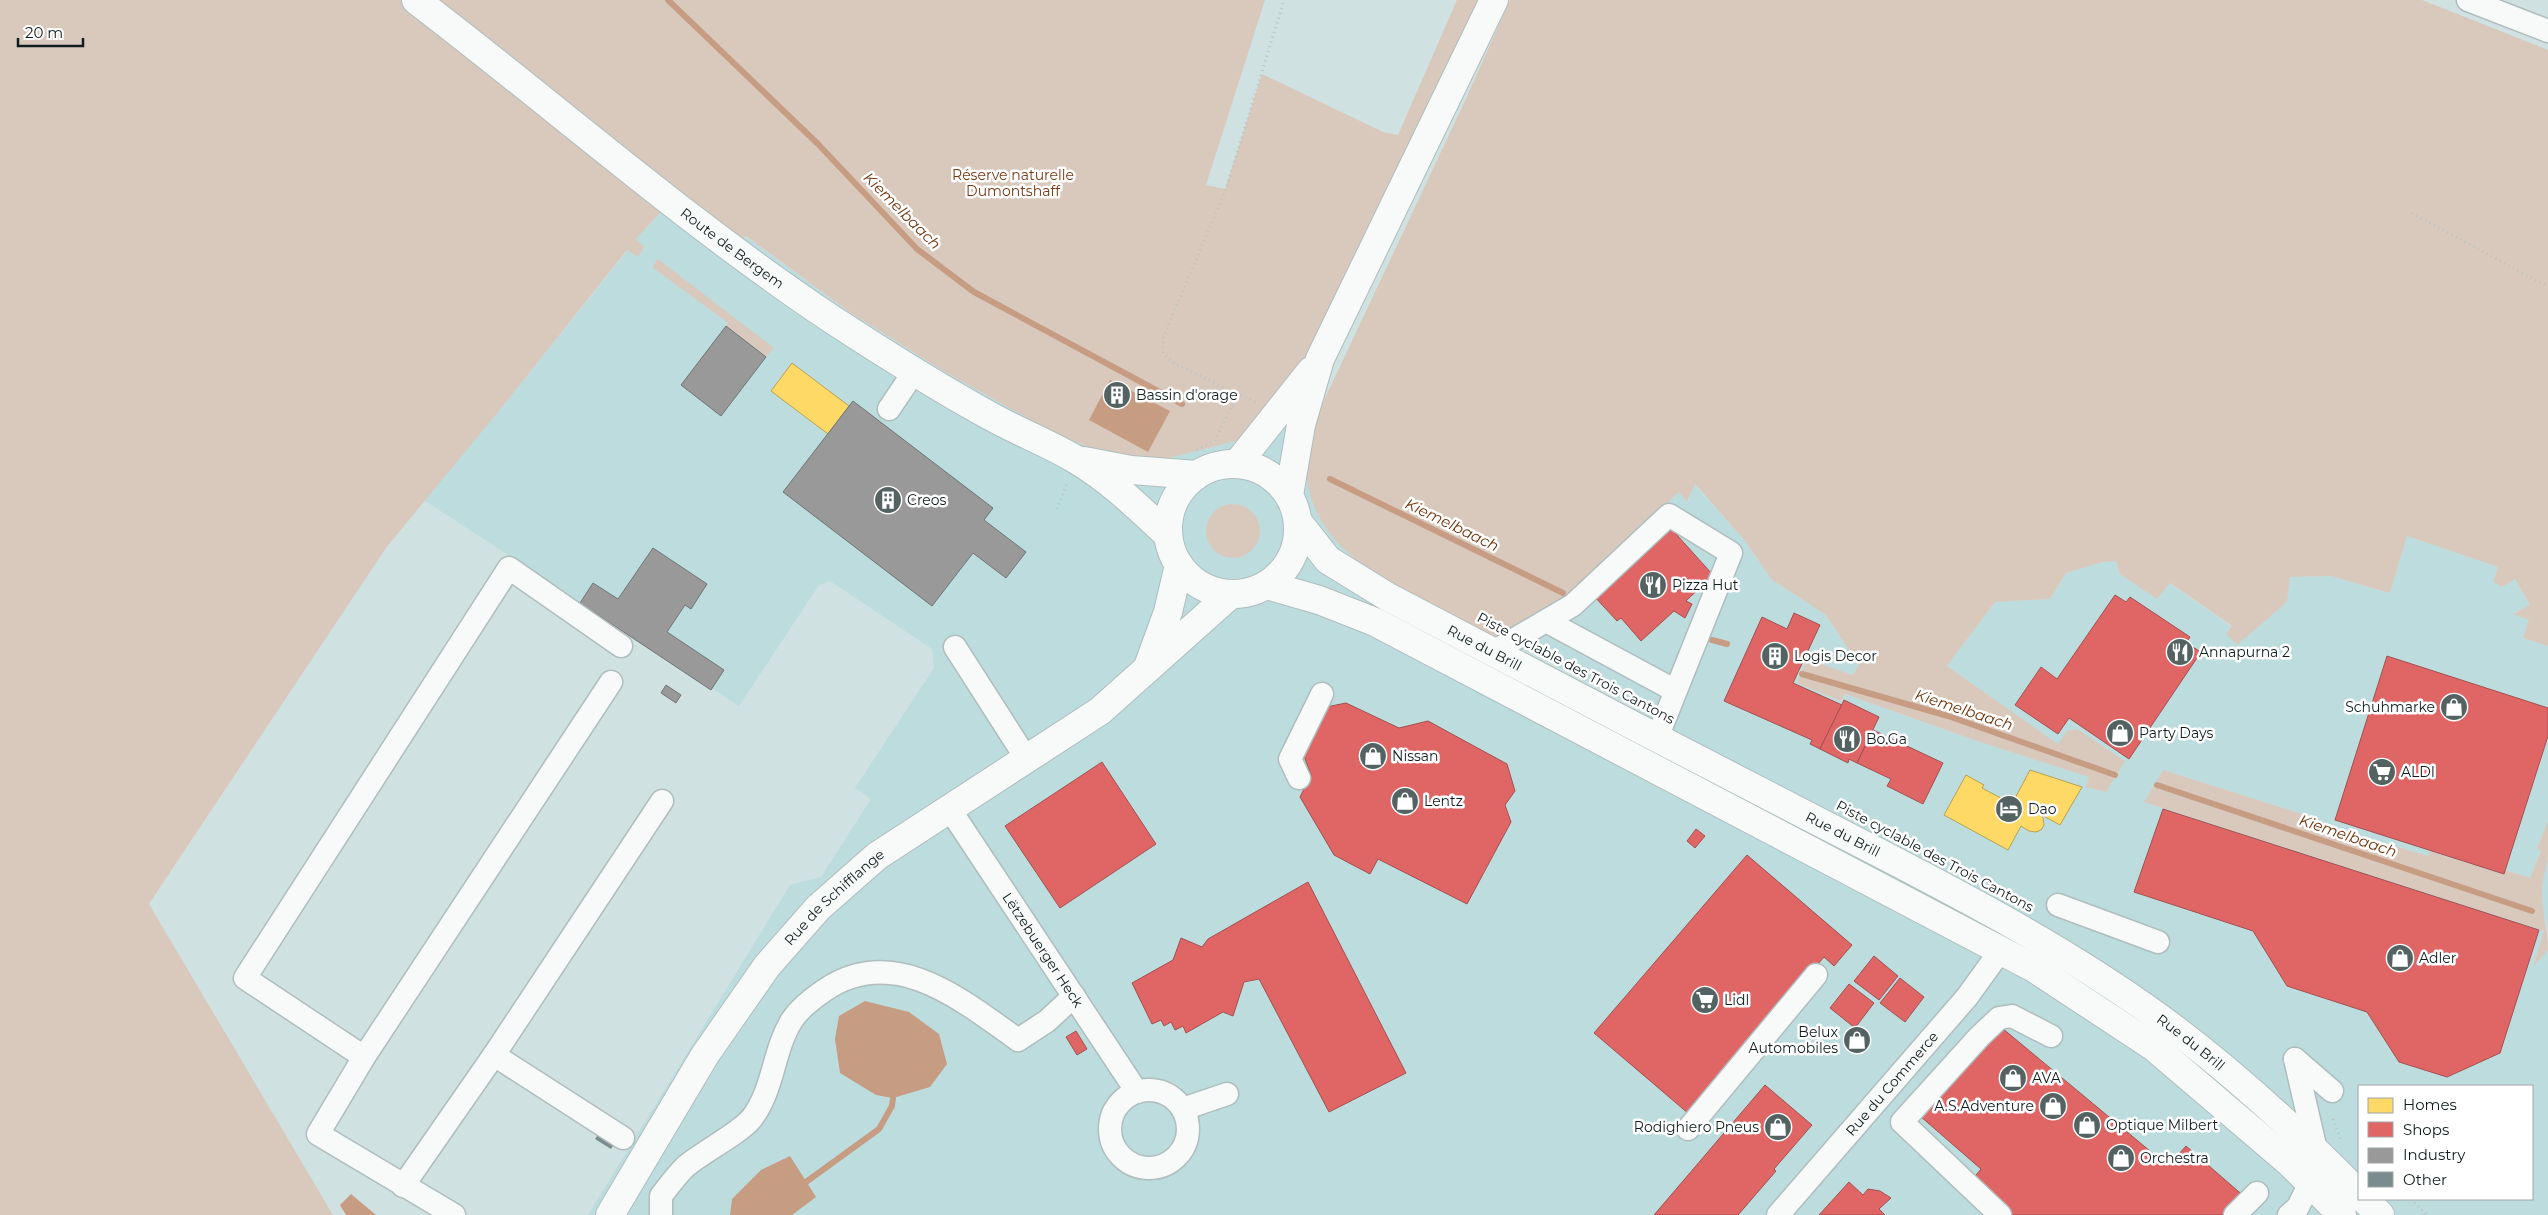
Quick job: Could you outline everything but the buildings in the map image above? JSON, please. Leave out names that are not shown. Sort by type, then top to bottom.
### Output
[{"type":"main road","name":"Route de Bergem","points":[[416,0],[730,246],[831,319],[914,372],[992,417],[1075,459],[1124,494],[1168,535]]},
{"type":"main road","points":[[1289,495],[1301,425],[1320,360],[1494,0]]},
{"type":"main road","points":[[1237,464],[1320,360]]},
{"type":"main road","name":"Route de Bergem","points":[[1075,459],[1131,470],[1196,463]]},
{"type":"main road","points":[[1196,463],[1216,466],[1237,464],[1257,469],[1275,479],[1289,495],[1298,522],[1297,540],[1292,558],[1281,573],[1267,585],[1250,592],[1231,594],[1211,590],[1193,580],[1179,565],[1172,551],[1168,535],[1169,518],[1174,501],[1184,487],[1196,463]]},
{"type":"main road","name":"Rue du Brill","points":[[1298,522],[1328,560],[1388,597],[2009,923],[2093,974],[2161,1020],[2234,1077],[2316,1150],[2358,1193]]},
{"type":"main road","name":"Rue de Schifflange","points":[[1148,666],[1168,612],[1179,565]]},
{"type":"main road","name":"Rue du Brill","points":[[1267,585],[1319,600],[1374,622],[2034,968],[2154,1047],[2231,1111],[2342,1215]]},
{"type":"main road","name":"Rue de Schifflange","points":[[610,1215],[705,1055],[767,966],[818,908],[877,856],[1100,711],[1148,666],[1231,594]]},
{"type":"main road","points":[[2365,1200],[2380,1215]]},
{"type":"street","points":[[2468,0],[2548,31]]},
{"type":"street","points":[[889,409],[914,372]]},
{"type":"street","points":[[1493,652],[1548,622],[1574,605],[1669,516],[1731,553],[1674,690],[1657,738]]},
{"type":"street","points":[[364,1057],[244,978],[509,568],[621,646]]},
{"type":"street","points":[[1548,622],[1674,690]]},
{"type":"street","points":[[955,647],[1026,758]]},
{"type":"street","points":[[454,1215],[318,1134],[364,1057],[611,682]]},
{"type":"street","points":[[1299,778],[1290,759],[1322,694]]},
{"type":"street","points":[[403,1186],[494,1055],[662,801]]},
{"type":"street","name":"Lëtzebuerger Heck","points":[[949,808],[1138,1092]]},
{"type":"street","points":[[2058,905],[2158,942]]},
{"type":"street","name":"Rue du Commerce","points":[[1778,1215],[1967,997],[2001,950]]},
{"type":"street","points":[[661,1215],[661,1196],[684,1168],[751,1119],[766,1096],[792,1021],[812,999],[841,979],[876,971],[910,975],[960,999],[1018,1040],[1047,1021],[1074,996]]},
{"type":"street","points":[[1688,1129],[1816,974]]},
{"type":"street","points":[[2000,1215],[1902,1122],[1979,1037],[2000,1018],[2012,1016],[2051,1036]]},
{"type":"street","points":[[494,1055],[623,1138]]},
{"type":"street","points":[[2296,1059],[2316,1150]]},
{"type":"street","points":[[1894,1079],[1922,1102]]},
{"type":"street","points":[[1150,1090],[1163,1092],[1174,1099],[1183,1109],[1188,1131],[1180,1153],[1172,1161],[1160,1167],[1146,1168],[1133,1165],[1122,1158],[1113,1147],[1110,1134],[1110,1120],[1116,1107],[1125,1098],[1138,1092],[1150,1090]]},
{"type":"street","points":[[1183,1109],[1227,1094]]},
{"type":"street","points":[[2289,1215],[2298,1207],[2310,1183]]},
{"type":"street","points":[[2235,1215],[2257,1193]]},
{"type":"path","points":[[1278,413],[1175,364],[1162,353],[1163,338],[1226,189],[1284,0]]},
{"type":"path","points":[[2412,213],[2548,286]]},
{"type":"path","points":[[1196,463],[1215,440],[1238,394]]},
{"type":"path","points":[[2303,1093],[2334,1119],[2342,1142]]},
{"type":"path","points":[[2412,1200],[2427,1215]]},
{"type":"shaded area","points":[[671,201],[745,236],[851,313],[945,372],[1165,459],[1240,440],[1320,359],[1305,459],[1308,483],[1314,505],[1388,597],[1372,631],[1617,757],[1636,707],[1504,639],[1552,609],[1679,492],[1688,502],[1694,484],[1746,542],[1771,579],[1826,615],[1859,665],[1853,675],[1807,659],[1797,683],[1841,701],[1845,694],[1977,741],[2090,777],[2105,792],[2067,731],[2058,745],[1947,666],[1995,602],[2050,599],[2066,573],[2103,562],[2116,561],[2157,599],[2169,583],[2232,627],[2290,577],[2331,576],[2390,593],[2407,536],[2498,567],[2515,579],[2530,606],[2513,613],[2530,620],[2523,638],[2548,646],[2548,821],[2537,849],[2541,850],[2530,878],[2505,870],[2504,874],[2430,851],[2428,856],[2396,846],[2394,851],[2300,821],[2302,814],[2163,770],[2144,802],[2544,931],[2534,965],[2548,950],[2548,1215],[588,1215],[790,885],[821,877],[871,799],[855,788],[934,668],[932,649],[830,581],[819,585],[739,706],[424,500],[503,406],[628,250],[637,256],[635,240]]},
{"type":"shaded area","points":[[1110,380],[1170,411],[1148,452],[1089,420]]},
{"type":"shaded area","points":[[2548,858],[2548,930],[2543,911],[2542,890],[2544,870]]},
{"type":"shaded area","points":[[865,1001],[909,1012],[939,1034],[947,1064],[930,1087],[893,1098],[876,1095],[840,1073],[835,1039],[839,1016]]},
{"type":"shaded area","points":[[790,1156],[816,1197],[792,1215],[730,1215],[732,1199],[761,1170]]},
{"type":"shaded area","points":[[351,1194],[376,1215],[346,1215],[340,1205]]},
{"type":"green space","name":"Réserve naturelle Dumontshaff","points":[[0,0],[1265,0],[1206,185],[1225,189],[1262,74],[1383,132],[1398,135],[1457,0],[1492,0],[1320,359],[1240,440],[1165,459],[1109,454],[1051,431],[945,372],[851,313],[746,236],[730,246],[671,201],[636,239],[644,247],[638,257],[627,250],[503,406],[386,548],[149,904],[333,1215],[0,1215]]},
{"type":"green space","points":[[1510,0],[2422,0],[2548,50],[2548,646],[2523,638],[2529,620],[2513,614],[2530,605],[2515,579],[2502,587],[2493,582],[2498,567],[2407,536],[2390,593],[2331,576],[2290,577],[2287,602],[2237,645],[2226,634],[2232,626],[2170,583],[2157,599],[2120,574],[2116,561],[2103,562],[2066,573],[2050,599],[1995,602],[1947,666],[2058,744],[2067,731],[2077,729],[2125,761],[2106,792],[2086,787],[2089,777],[1977,741],[1845,694],[1841,701],[1797,683],[1807,659],[1853,675],[1859,665],[1826,615],[1771,579],[1746,542],[1695,484],[1687,502],[1679,492],[1552,609],[1495,638],[1375,573],[1356,560],[1340,545],[1326,528],[1315,509],[1308,487],[1305,461],[1307,442],[1310,430],[1464,103]]},
{"type":"green space","points":[[658,259],[774,348],[766,357],[726,326],[728,323],[652,267]]},
{"type":"green space","points":[[1228,504],[1238,504],[1248,508],[1256,516],[1260,531],[1256,546],[1248,554],[1238,558],[1228,558],[1218,554],[1210,546],[1206,536],[1206,526],[1210,516],[1218,508]]},
{"type":"green space","points":[[2163,770],[2302,814],[2300,821],[2394,850],[2395,846],[2428,856],[2430,851],[2503,874],[2505,870],[2530,878],[2541,851],[2537,849],[2548,821],[2548,856],[2542,891],[2548,950],[2533,967],[2544,931],[2144,802]]},
{"type":"waterway","name":"Kiemelbaach","points":[[668,0],[818,144],[917,249],[974,292],[1182,404]]},
{"type":"waterway","name":"Kiemelbaach","points":[[1330,479],[1563,593]]},
{"type":"waterway","name":"Kiemelbaach","points":[[1712,640],[1727,644]]},
{"type":"waterway","name":"Kiemelbaach","points":[[1802,674],[1948,716],[2115,775]]},
{"type":"waterway","name":"Kiemelbaach","points":[[2157,785],[2532,911]]},
{"type":"waterway","points":[[806,1182],[879,1129],[892,1106],[893,1098]]},
{"type":"place","name":"Bassin d'orage","points":[[1117,395]]},
{"type":"place","name":"Creos","points":[[888,500]]},
{"type":"place","name":"Pizza Hut","points":[[1653,585]]},
{"type":"place","name":"Annapurna 2","points":[[2180,652]]},
{"type":"place","name":"Logis Decor","points":[[1775,656]]},
{"type":"place","name":"Schuhmarke","points":[[2454,707]]},
{"type":"place","name":"Party Days","points":[[2120,733]]},
{"type":"place","name":"Bo.Ga","points":[[1847,739]]},
{"type":"place","name":"Nissan","points":[[1373,756]]},
{"type":"place","name":"ALDI","points":[[2382,772]]},
{"type":"place","name":"Lentz","points":[[1405,801]]},
{"type":"place","name":"Dao","points":[[2009,809]]},
{"type":"place","name":"Adler","points":[[2400,958]]},
{"type":"place","name":"Lidl","points":[[1705,1000]]},
{"type":"place","name":"Belux Automobiles","points":[[1857,1040]]},
{"type":"place","name":"AVA","points":[[2013,1078]]},
{"type":"place","name":"A.S.Adventure","points":[[2053,1106]]},
{"type":"place","name":"Optique Milbert","points":[[2087,1125]]},
{"type":"place","name":"Rodighiero Pneus","points":[[1778,1127]]},
{"type":"place","name":"Orchestra","points":[[2121,1158]]}]
